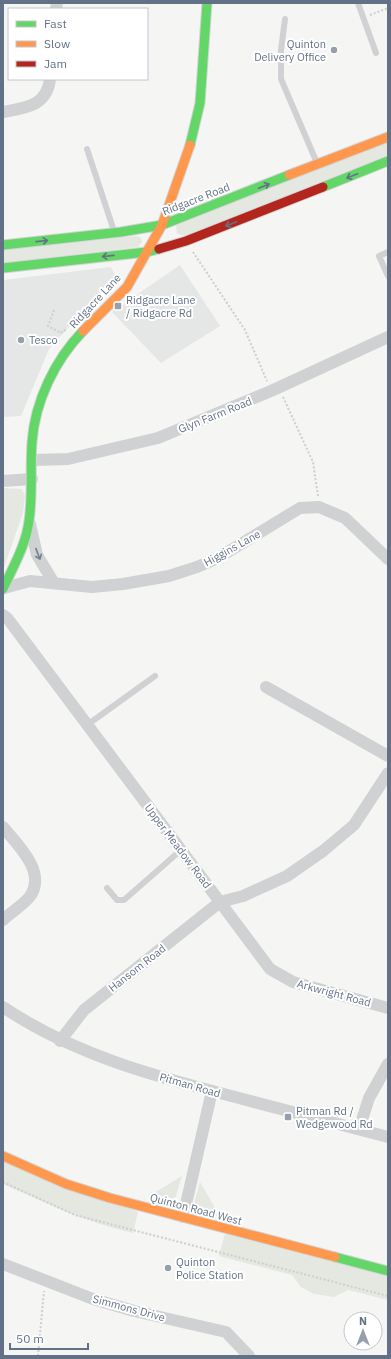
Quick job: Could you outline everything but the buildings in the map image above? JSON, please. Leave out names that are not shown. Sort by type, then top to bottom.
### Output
[{"type":"street","name":"Ridgacre Lane","points":[[3,589],[24,543],[29,521],[32,479],[32,441],[35,422],[46,387],[58,361],[81,333],[127,287],[162,225],[193,136],[200,103],[207,3]]},
{"type":"street","points":[[3,112],[28,108],[43,97],[50,80]]},
{"type":"street","name":"Ridgacre Road","points":[[3,245],[115,233],[162,225],[388,137]]},
{"type":"street","points":[[3,268],[147,252],[182,242],[388,161]]},
{"type":"street","points":[[162,225],[168,236],[182,242]]},
{"type":"street","points":[[138,230],[148,238],[147,252]]},
{"type":"street","name":"Glyn Farm Road","points":[[32,460],[68,459],[158,438],[275,390],[388,337]]},
{"type":"street","points":[[3,481],[32,479]]},
{"type":"street","name":"Higgins Lane","points":[[3,589],[30,581],[92,586],[123,584],[170,576],[218,558],[300,508],[319,507],[345,518],[388,559]]},
{"type":"street","points":[[29,521],[37,555],[54,583]]},
{"type":"street","name":"Upper Meadow Road","points":[[3,615],[8,619],[220,902]]},
{"type":"street","points":[[266,687],[388,756]]},
{"type":"street","points":[[220,902],[243,896],[287,876],[323,851],[354,825],[388,773]]},
{"type":"street","points":[[3,827],[21,848],[29,861],[33,868],[36,882],[31,895],[3,920]]},
{"type":"street","name":"Arkwright Road","points":[[220,902],[270,969],[293,982],[388,1008]]},
{"type":"street","name":"Hansom Road","points":[[60,1041],[84,1010],[220,902]]},
{"type":"street","name":"Pitman Road","points":[[3,1007],[60,1041],[128,1067],[212,1091],[388,1136]]},
{"type":"street","points":[[359,1129],[369,1098],[388,1064]]},
{"type":"street","points":[[183,1217],[212,1091]]},
{"type":"street","name":"Quinton Road West","points":[[3,1156],[66,1184],[110,1198],[388,1270]]},
{"type":"street","name":"Simmons Drive","points":[[3,1264],[93,1299],[127,1309],[226,1332],[249,1356]]},
{"type":"lane","points":[[358,3],[376,53]]},
{"type":"lane","points":[[285,19],[281,50],[281,79],[318,164]]},
{"type":"lane","points":[[87,149],[115,233]]},
{"type":"lane","points":[[388,252],[379,256],[388,276]]},
{"type":"lane","points":[[87,725],[155,676]]},
{"type":"lane","points":[[107,888],[117,900],[124,900],[181,850]]},
{"type":"path","points":[[363,18],[388,8]]},
{"type":"path","points":[[182,242],[245,330],[313,462],[319,507]]},
{"type":"path","points":[[54,310],[48,326],[61,333],[64,330]]},
{"type":"path","points":[[3,1182],[75,1215],[388,1296]]},
{"type":"path","points":[[38,1356],[45,1280]]},
{"type":"shaded area","points":[[388,142],[388,156],[186,236],[177,234],[176,224]]},
{"type":"shaded area","points":[[137,236],[141,238],[142,242],[138,247],[3,263],[3,250]]},
{"type":"shaded area","points":[[180,265],[220,326],[161,363],[112,312]]},
{"type":"shaded area","points":[[111,267],[116,278],[102,290],[49,349],[21,416],[3,417],[3,280]]},
{"type":"shaded area","points":[[3,488],[22,489],[25,496],[23,513],[3,570]]},
{"type":"shaded area","points":[[3,1160],[138,1212],[133,1233],[83,1218],[3,1184]]},
{"type":"shaded area","points":[[182,1176],[175,1199],[168,1201],[149,1196]]},
{"type":"shaded area","points":[[200,1182],[221,1218],[196,1210],[194,1203]]},
{"type":"shaded area","points":[[225,1234],[388,1276],[388,1300],[348,1290],[334,1297],[314,1294],[301,1287],[292,1275],[219,1256]]},
{"type":"traffic: fast","points":[[190,145],[200,103],[207,3]]},
{"type":"traffic: fast","points":[[323,187],[388,161]]},
{"type":"traffic: fast","points":[[3,245],[121,232],[162,225],[289,175]]},
{"type":"traffic: fast","points":[[3,268],[147,252],[159,249]]},
{"type":"traffic: fast","points":[[3,589],[19,556],[27,530],[31,501],[32,442],[37,411],[55,368],[73,342],[83,331]]},
{"type":"traffic: fast","points":[[335,1257],[388,1271]]},
{"type":"traffic: slow","points":[[289,175],[388,137]]},
{"type":"traffic: slow","points":[[83,331],[127,287],[162,225],[190,145]]},
{"type":"traffic: slow","points":[[3,1156],[66,1184],[110,1198],[335,1257]]},
{"type":"traffic: jam","points":[[159,249],[186,241],[323,187]]},
{"type":"place","name":"Quinton Delivery Office","points":[[334,50]]},
{"type":"place","name":"Ridgacre Lane / Ridgacre Rd","points":[[118,306]]},
{"type":"place","name":"Tesco","points":[[21,340]]},
{"type":"place","name":"Pitman Rd / Wedgewood Rd","points":[[288,1117]]},
{"type":"place","name":"Quinton Police Station","points":[[168,1268]]}]
